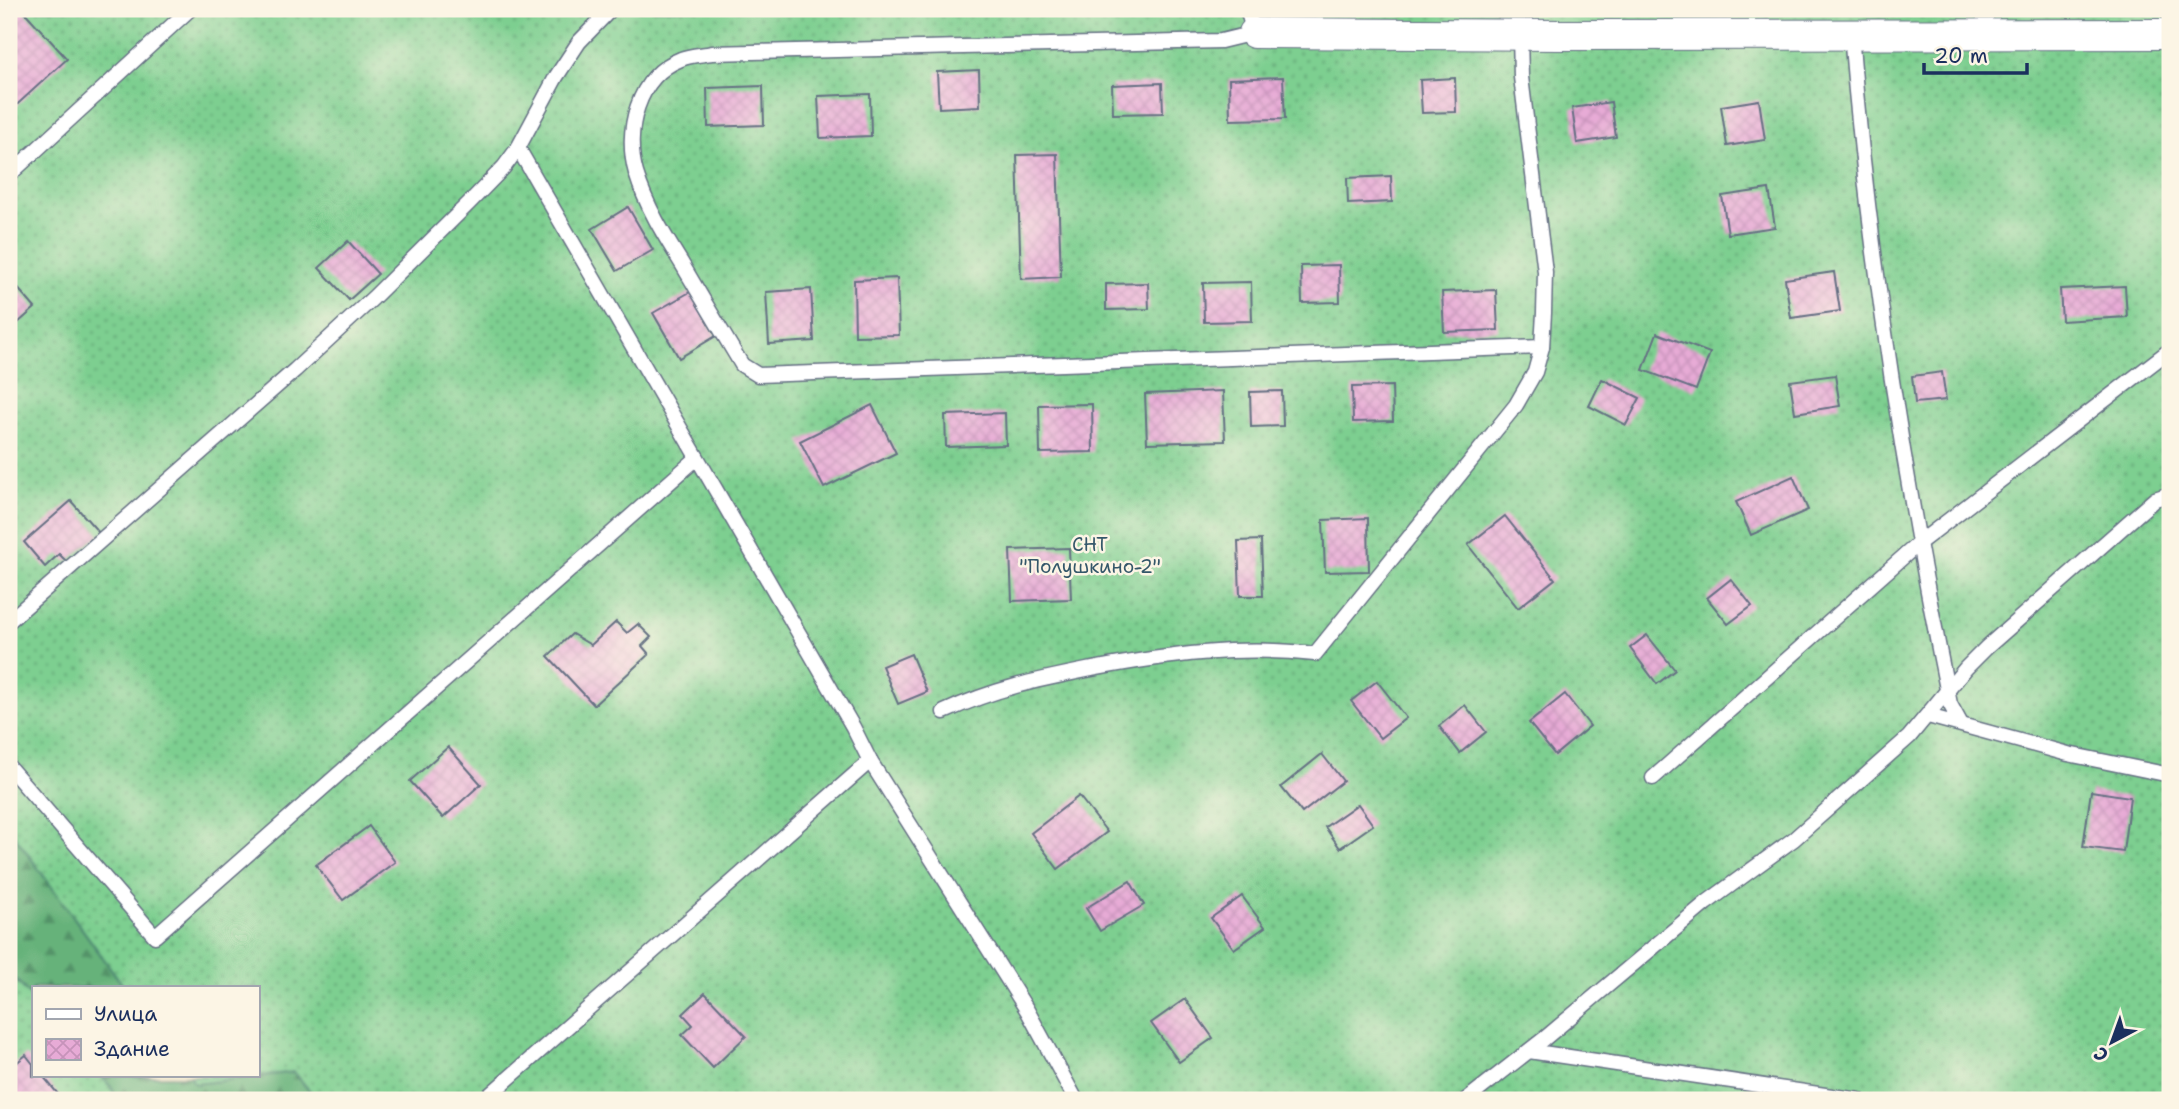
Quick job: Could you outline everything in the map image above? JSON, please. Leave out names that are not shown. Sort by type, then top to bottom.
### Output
[{"type":"street","points":[[1250,21],[1520,35],[2170,34]]},
{"type":"lane","points":[[9,175],[190,9]]},
{"type":"lane","points":[[9,621],[295,370],[363,307],[495,176],[517,149],[556,77],[579,42],[611,9]]},
{"type":"lane","points":[[1250,21],[1221,41],[712,53],[682,58],[661,70],[646,86],[637,106],[632,139],[635,171],[658,224],[742,365],[758,375],[1542,347]]},
{"type":"lane","points":[[1851,34],[1860,140],[1907,485],[1947,692],[1961,724]]},
{"type":"lane","points":[[944,712],[1015,684],[1143,659],[1231,651],[1278,650],[1315,654],[1516,405],[1535,372],[1542,347],[1545,272],[1521,77],[1520,35]]},
{"type":"lane","points":[[517,149],[853,727],[870,761],[1027,1010],[1076,1100]]},
{"type":"lane","points":[[1653,778],[1919,543],[2170,350]]},
{"type":"lane","points":[[9,767],[155,936],[697,458]]},
{"type":"lane","points":[[1466,1100],[1706,903],[1794,839],[1909,737],[1966,668],[1987,647],[2155,499],[2170,494]]},
{"type":"lane","points":[[1928,716],[2068,754],[2170,775]]},
{"type":"lane","points":[[484,1100],[870,761]]},
{"type":"lane","points":[[1529,1051],[1858,1100]]},
{"type":"green space","name":"СНТ \"Полушкино-2\"","points":[[9,9],[2170,9],[2170,1100],[9,1100]]},
{"type":"green space","points":[[9,828],[124,986],[32,986],[32,998],[9,972]]},
{"type":"green space","points":[[294,1072],[317,1100],[117,1100],[103,1078],[190,1078],[195,1084]]},
{"type":"building","points":[[22,9],[67,59],[9,112],[9,18]]},
{"type":"building","points":[[979,70],[980,106],[939,108],[937,72]]},
{"type":"building","points":[[1283,77],[1285,119],[1230,120],[1229,79]]},
{"type":"building","points":[[1455,78],[1456,112],[1422,113],[1420,80]]},
{"type":"building","points":[[1162,83],[1163,113],[1113,114],[1112,85]]},
{"type":"building","points":[[763,86],[764,125],[708,127],[707,88]]},
{"type":"building","points":[[870,94],[871,136],[820,138],[818,96]]},
{"type":"building","points":[[1759,100],[1765,140],[1727,146],[1721,106]]},
{"type":"building","points":[[1611,102],[1616,137],[1577,143],[1572,108]]},
{"type":"building","points":[[1057,154],[1061,277],[1021,279],[1017,155]]},
{"type":"building","points":[[1391,176],[1392,202],[1348,204],[1347,178]]},
{"type":"building","points":[[1769,189],[1775,227],[1728,234],[1722,196]]},
{"type":"building","points":[[628,207],[653,250],[617,271],[592,229]]},
{"type":"building","points":[[348,241],[378,274],[349,300],[319,268]]},
{"type":"building","points":[[1339,265],[1340,302],[1302,303],[1301,266]]},
{"type":"building","points":[[1834,272],[1840,311],[1791,318],[1785,279]]},
{"type":"building","points":[[9,278],[35,308],[9,331]]},
{"type":"building","points":[[897,278],[899,335],[855,336],[854,280]]},
{"type":"building","points":[[1251,282],[1252,321],[1204,322],[1203,283]]},
{"type":"building","points":[[1148,283],[1149,309],[1106,310],[1106,284]]},
{"type":"building","points":[[2125,286],[2127,317],[2062,321],[2060,289]]},
{"type":"building","points":[[811,289],[814,341],[769,344],[766,292]]},
{"type":"building","points":[[1496,290],[1498,330],[1444,332],[1442,292]]},
{"type":"building","points":[[690,292],[716,336],[679,358],[653,313]]},
{"type":"building","points":[[1657,333],[1710,353],[1696,390],[1643,370]]},
{"type":"building","points":[[1942,372],[1946,400],[1915,403],[1912,376]]},
{"type":"building","points":[[1835,375],[1840,406],[1795,413],[1790,381]]},
{"type":"building","points":[[1602,379],[1640,398],[1626,425],[1589,406]]},
{"type":"building","points":[[1392,386],[1393,421],[1353,422],[1352,387]]},
{"type":"building","points":[[1223,391],[1225,441],[1147,443],[1145,394]]},
{"type":"building","points":[[1282,391],[1283,426],[1251,427],[1250,392]]},
{"type":"building","points":[[1092,404],[1093,452],[1040,453],[1039,405]]},
{"type":"building","points":[[872,405],[896,453],[824,488],[800,441]]},
{"type":"building","points":[[1005,413],[1006,445],[946,447],[945,415]]},
{"type":"building","points":[[1793,476],[1808,510],[1751,535],[1736,502]]},
{"type":"building","points":[[71,501],[100,534],[67,562],[59,554],[45,567],[24,542]]},
{"type":"building","points":[[1505,516],[1555,579],[1518,608],[1468,545]]},
{"type":"building","points":[[1368,518],[1369,571],[1325,572],[1323,520]]},
{"type":"building","points":[[1261,540],[1263,596],[1240,596],[1238,541]]},
{"type":"building","points":[[1069,548],[1071,599],[1012,601],[1010,550]]},
{"type":"building","points":[[1731,579],[1752,606],[1728,624],[1707,598]]},
{"type":"building","points":[[616,622],[627,633],[638,624],[651,637],[642,646],[649,654],[594,705],[548,656],[572,634],[591,645]]},
{"type":"building","points":[[1647,635],[1675,670],[1657,684],[1630,648]]},
{"type":"building","points":[[911,654],[927,692],[898,704],[882,666]]},
{"type":"building","points":[[1377,681],[1406,718],[1380,738],[1351,701]]},
{"type":"building","points":[[1565,694],[1590,726],[1555,755],[1529,723]]},
{"type":"building","points":[[1465,705],[1486,732],[1460,753],[1439,726]]},
{"type":"building","points":[[448,747],[481,784],[443,818],[410,781]]},
{"type":"building","points":[[1322,754],[1343,781],[1302,813],[1281,787]]},
{"type":"building","points":[[2091,791],[2130,797],[2123,852],[2083,847]]},
{"type":"building","points":[[1079,796],[1107,832],[1058,869],[1031,833]]},
{"type":"building","points":[[1358,804],[1373,825],[1340,848],[1325,827]]},
{"type":"building","points":[[369,826],[395,862],[343,900],[316,865]]},
{"type":"building","points":[[1130,881],[1144,905],[1100,931],[1086,908]]},
{"type":"building","points":[[1242,896],[1265,927],[1234,949],[1211,918]]},
{"type":"building","points":[[705,993],[746,1036],[713,1068],[682,1035],[693,1025],[683,1014]]},
{"type":"building","points":[[1185,999],[1213,1038],[1179,1062],[1151,1023]]},
{"type":"building","points":[[26,1055],[32,1063],[32,1078],[45,1078],[63,1100],[9,1100],[9,1069]]}]
